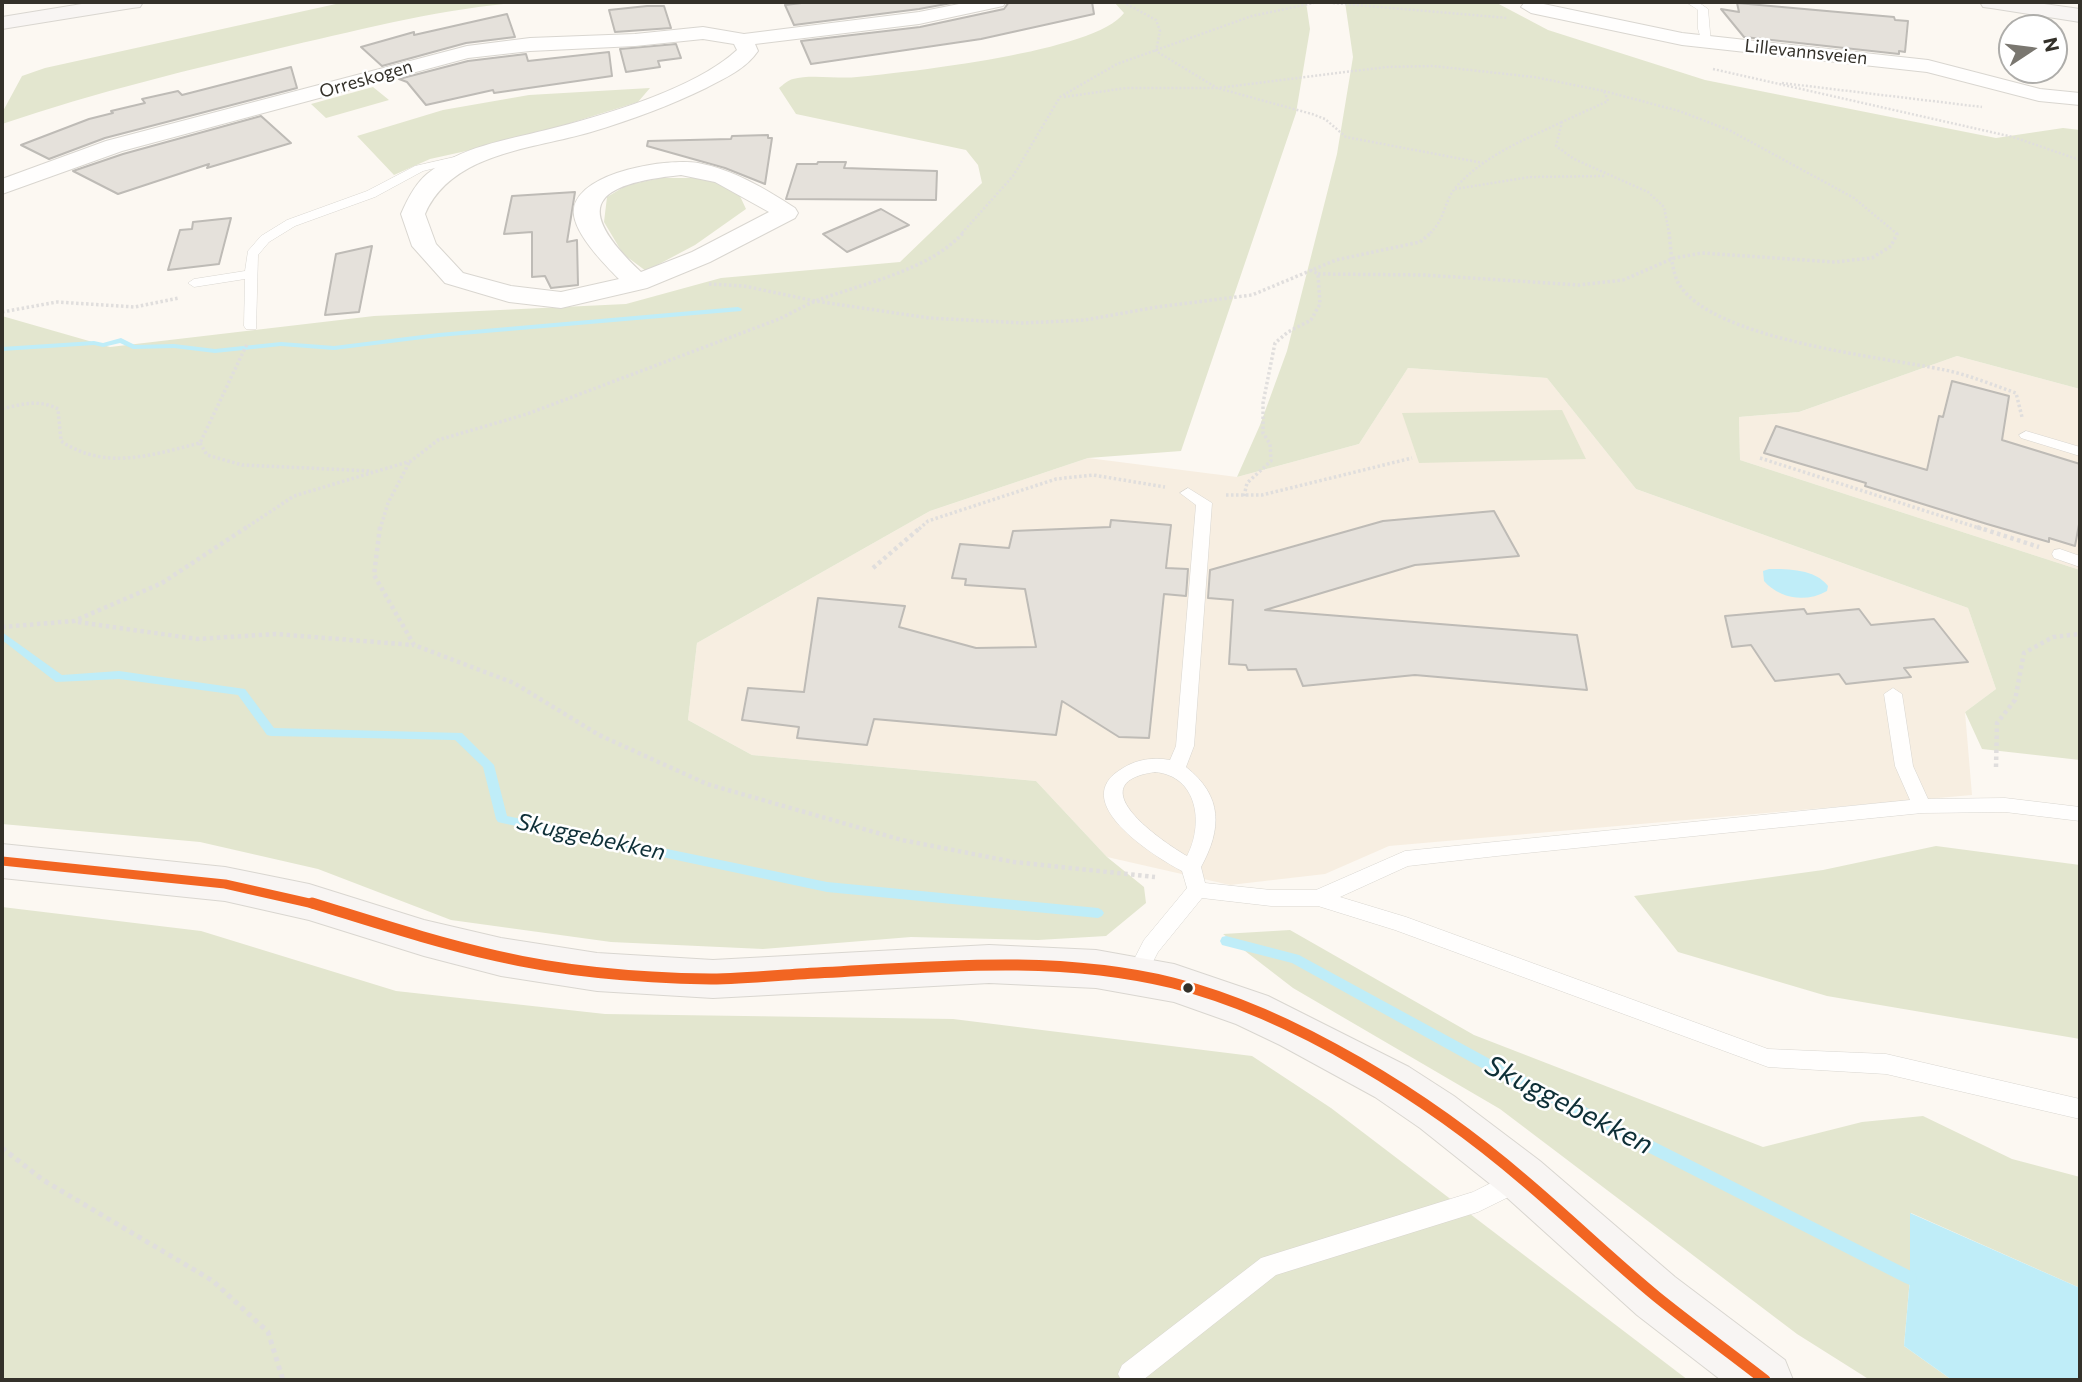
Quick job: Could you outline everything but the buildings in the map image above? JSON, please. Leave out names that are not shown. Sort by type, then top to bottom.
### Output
[{"type":"street","points":[[2,23],[132,2]]},
{"type":"street","name":"Orreskogen","points":[[2,187],[114,145],[467,52],[518,44],[713,34],[742,40],[919,18],[996,2]]},
{"type":"street","points":[[1991,2],[2080,16]]},
{"type":"street","name":"Lillevannsveien","points":[[1531,7],[1651,34],[1928,66],[2039,94],[2080,99]]},
{"type":"street","points":[[638,283],[615,263],[589,222],[586,209],[591,197],[606,187],[639,173],[702,170],[744,185],[786,213],[689,262],[638,283],[561,300],[509,294],[454,278],[425,246],[413,214],[423,192],[440,175],[479,155],[573,130],[662,100],[724,70],[742,58],[748,51],[742,40]]},
{"type":"street","points":[[2,861],[252,888],[309,902],[424,939],[501,957],[597,972],[713,979],[989,964],[1096,968],[1174,984],[1240,1005],[1341,1053],[1437,1112],[1522,1178],[1656,1296],[1765,1380]]},
{"type":"lane","points":[[1691,2],[1703,9],[1703,29],[1707,42]]},
{"type":"lane","points":[[251,326],[252,254],[265,239],[291,223],[371,194],[419,168],[444,160],[479,155]]},
{"type":"lane","points":[[194,283],[252,274]]},
{"type":"lane","points":[[2026,435],[2080,452]]},
{"type":"lane","points":[[1176,769],[1185,746],[1204,503],[1188,493]]},
{"type":"lane","points":[[2060,554],[2080,562]]},
{"type":"lane","points":[[1893,694],[1904,766],[1922,806]]},
{"type":"lane","points":[[1136,975],[1194,878],[1206,841],[1209,818],[1204,803],[1190,782],[1176,769],[1158,765],[1130,771],[1119,779],[1114,793],[1117,807],[1135,829],[1194,878],[1271,898],[1318,898],[1412,928],[1768,1058],[1886,1064],[2080,1109]]},
{"type":"lane","points":[[1318,898],[1405,859],[1922,806],[2005,805],[2080,814]]},
{"type":"lane","points":[[1131,1374],[1269,1266],[1478,1201],[1522,1178]]},
{"type":"path","points":[[1122,2],[1156,20],[1160,30],[1156,51]]},
{"type":"path","points":[[74,621],[162,583],[294,496],[411,461],[439,440],[527,414],[779,319],[815,301],[896,274],[953,244],[1013,176],[1060,97],[1117,64],[1252,16],[1318,2]]},
{"type":"path","points":[[1156,51],[1217,88],[1312,114],[1325,119],[1346,137],[1483,163]]},
{"type":"path","points":[[1060,97],[1126,88],[1217,88],[1386,67],[1433,66],[1534,77],[1604,91],[1685,113],[1725,128],[1805,169],[1881,216],[1896,234],[1891,246],[1872,258],[1834,262],[1727,253],[1674,258],[1623,280],[1579,285],[1424,275],[1318,274],[1311,270]]},
{"type":"path","points":[[1757,80],[1993,108]]},
{"type":"path","points":[[708,284],[744,286],[815,301],[929,318],[1023,323],[1086,320],[1157,307],[1252,295],[1336,260],[1420,242],[1440,225],[1454,189],[1483,163],[1493,155],[1608,102],[1604,91]]},
{"type":"path","points":[[1562,122],[1556,146],[1574,159],[1648,192],[1664,207],[1678,283],[1697,304],[1735,323],[1832,352],[1947,370],[2016,393],[2026,435]]},
{"type":"path","points":[[1454,189],[1513,177],[1570,173],[1612,176]]},
{"type":"path","points":[[1244,496],[1247,483],[1271,461],[1270,444],[1263,433],[1263,403],[1276,349],[1275,343],[1288,332],[1311,320],[1320,304],[1318,274]]},
{"type":"path","points":[[2,312],[57,302],[135,307],[185,296]]},
{"type":"path","points":[[200,443],[247,347],[251,326]]},
{"type":"path","points":[[2,409],[38,402],[51,404],[58,409],[61,441],[70,450],[113,461],[134,459],[200,443]]},
{"type":"path","points":[[200,443],[207,455],[242,465],[377,471]]},
{"type":"path","points":[[873,568],[928,521],[1056,479],[1093,475],[1127,479],[1188,493],[1262,495],[1412,458]]},
{"type":"path","points":[[1760,458],[2060,554]]},
{"type":"path","points":[[411,461],[388,503],[377,538],[374,575],[414,645]]},
{"type":"path","points":[[2,627],[74,621],[197,639],[276,634],[414,645],[514,683],[599,735],[707,784],[902,840],[1014,862],[1194,878]]},
{"type":"path","points":[[1996,767],[1997,723],[2015,700],[2024,653],[2053,636],[2080,634]]},
{"type":"path","points":[[2,1148],[43,1180],[213,1281],[268,1332],[283,1380]]},
{"type":"shaded area","points":[[1957,356],[2080,389],[2080,570],[1740,460],[1739,417],[1799,412]]},
{"type":"shaded area","points":[[1408,368],[1547,378],[1636,489],[1968,608],[1996,689],[1965,712],[1972,795],[1389,846],[1325,874],[1230,885],[1107,857],[1036,781],[752,755],[688,720],[697,643],[930,511],[1088,458],[1237,477],[1359,444]]},
{"type":"green space","points":[[345,2],[525,2],[436,14],[289,46],[109,91],[2,124],[2,113],[22,76],[45,68]]},
{"type":"green space","points":[[1114,2],[1306,2],[1310,29],[1296,113],[1181,451],[1088,458],[930,511],[697,643],[688,720],[752,755],[1036,781],[1107,857],[1144,887],[1146,903],[1106,936],[1038,940],[911,937],[763,949],[611,942],[451,920],[318,869],[200,842],[2,824],[2,316],[110,347],[374,316],[626,304],[721,278],[900,262],[982,183],[978,165],[966,150],[796,114],[779,88],[789,80],[800,78],[857,77],[916,70],[1041,49],[1078,39],[1107,27],[1124,13]]},
{"type":"green space","points":[[1345,2],[1495,2],[1548,30],[1705,80],[1996,138],[2063,128],[2080,130],[2080,389],[1957,356],[1799,412],[1739,417],[1740,460],[2080,570],[2080,760],[1982,749],[1965,712],[1996,689],[1968,608],[1636,489],[1547,378],[1408,368],[1359,444],[1237,477],[1260,425],[1287,351],[1337,154],[1353,57]]},
{"type":"green space","points":[[373,87],[389,100],[326,118],[311,104]]},
{"type":"green space","points":[[650,88],[638,102],[516,140],[430,159],[394,175],[357,136],[443,110],[529,95]]},
{"type":"green space","points":[[661,178],[707,178],[739,194],[746,209],[695,245],[646,271],[623,254],[604,222],[607,197],[627,185]]},
{"type":"green space","points":[[1562,410],[1586,459],[1419,463],[1402,413]]},
{"type":"green space","points":[[1936,846],[2080,865],[2080,1039],[1827,996],[1678,952],[1634,896],[1823,870]]},
{"type":"green space","points":[[2,907],[201,931],[396,991],[605,1014],[953,1019],[1252,1056],[1331,1108],[1688,1380],[2,1380]]},
{"type":"green space","points":[[1290,930],[1474,1035],[1763,1147],[1862,1122],[1923,1116],[2012,1159],[2080,1177],[2080,1288],[1911,1213],[1910,1278],[1904,1346],[1952,1380],[1870,1380],[1797,1334],[1500,1109],[1293,988],[1223,934]]},
{"type":"water","points":[[1769,569],[1809,573],[1823,580],[1828,586],[1827,591],[1802,598],[1785,595],[1764,581],[1763,571]]},
{"type":"water","points":[[1910,1213],[2080,1288],[2080,1380],[1952,1380],[1904,1346],[1910,1278]]},
{"type":"waterway","points":[[2,349],[94,343],[103,345],[121,340],[133,347],[174,346],[215,351],[281,344],[334,348],[439,335],[738,309]]},
{"type":"waterway","name":"Skuggebekken","points":[[2,635],[60,679],[119,675],[241,692],[271,732],[458,736],[488,765],[502,819],[827,887],[1098,913]]},
{"type":"waterway","name":"Skuggebekken","points":[[1226,941],[1295,959],[1483,1062],[1910,1278]]},
{"type":"transit line","points":[[2,861],[225,884],[309,902],[424,938],[501,957],[597,972],[713,979],[989,964],[1096,969],[1174,983],[1252,1010],[1297,1031],[1392,1082],[1437,1112],[1522,1178],[1656,1296],[1765,1380]]}]
